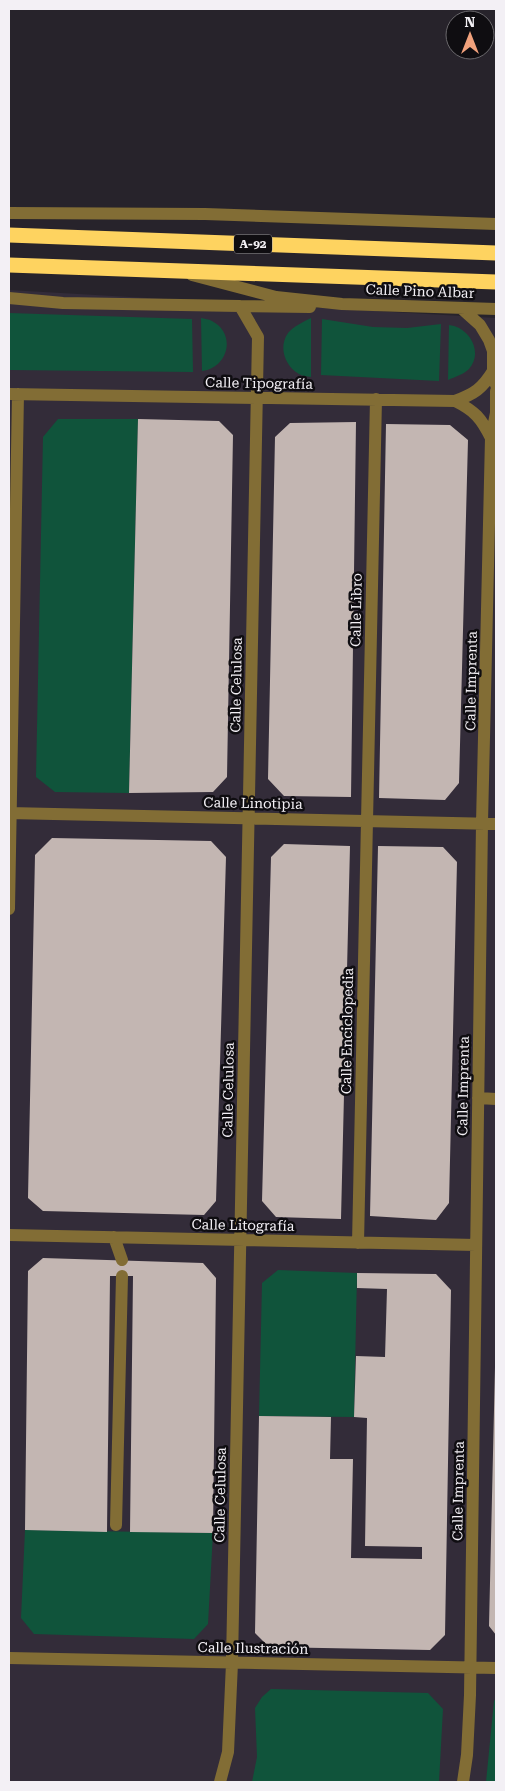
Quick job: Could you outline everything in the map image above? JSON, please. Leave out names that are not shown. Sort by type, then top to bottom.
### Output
[{"type":"highway","name":"A-92","points":[[9,234],[496,253]]},
{"type":"highway","name":"A-92","points":[[9,265],[496,282]]},
{"type":"street","points":[[9,213],[205,214],[496,224]]},
{"type":"street","points":[[173,271],[276,297],[342,304]]},
{"type":"street","points":[[9,298],[62,303],[300,308],[342,304]]},
{"type":"street","name":"Calle Pino Albar","points":[[342,304],[496,309]]},
{"type":"street","name":"Calle Celulosa","points":[[220,1782],[228,1752],[232,1663],[255,398],[258,337],[240,306]]},
{"type":"street","points":[[460,308],[480,325],[495,347],[493,371],[496,385]]},
{"type":"street","points":[[455,401],[473,394],[485,383],[493,371]]},
{"type":"street","name":"Calle Imprenta","points":[[463,1782],[467,1755],[470,1668],[482,823],[491,438],[496,413],[496,391]]},
{"type":"street","points":[[9,909],[13,394]]},
{"type":"street","name":"Calle Tipografía","points":[[13,394],[455,401]]},
{"type":"street","name":"Calle Libro","points":[[367,821],[376,399]]},
{"type":"street","points":[[455,401],[470,409],[482,420],[491,438]]},
{"type":"street","name":"Calle Linotipia","points":[[10,813],[496,824]]},
{"type":"street","name":"Calle Enciclopedia","points":[[358,1243],[367,821]]},
{"type":"street","points":[[478,1098],[496,1099]]},
{"type":"street","name":"Calle Litografía","points":[[9,1235],[476,1245]]},
{"type":"street","points":[[114,1237],[122,1260]]},
{"type":"street","points":[[116,1526],[122,1276]]},
{"type":"street","name":"Calle Ilustración","points":[[9,1658],[496,1668]]},
{"type":"shaded area","points":[[9,290],[496,318],[496,1782],[9,1782]]},
{"type":"green space","points":[[9,313],[192,319],[193,372],[9,370]]},
{"type":"green space","points":[[201,318],[211,320],[220,327],[225,334],[227,342],[226,350],[218,364],[211,369],[202,371]]},
{"type":"green space","points":[[311,318],[311,377],[300,375],[294,371],[284,356],[283,350],[288,333]]},
{"type":"green space","points":[[322,319],[373,327],[407,328],[441,324],[439,381],[321,375]]},
{"type":"green space","points":[[449,325],[463,330],[468,335],[475,348],[475,355],[469,369],[448,380]]},
{"type":"green space","points":[[58,419],[138,419],[129,793],[55,792],[36,777],[43,437]]},
{"type":"green space","points":[[278,1270],[357,1273],[354,1417],[259,1416],[262,1283]]},
{"type":"green space","points":[[25,1530],[213,1533],[208,1624],[194,1639],[34,1634],[21,1618]]},
{"type":"green space","points":[[271,1689],[428,1693],[443,1709],[439,1782],[252,1782],[257,1757],[255,1708],[262,1697]]},
{"type":"green space","points":[[496,1698],[496,1782],[486,1782],[494,1701]]},
{"type":"building","points":[[138,419],[219,421],[233,435],[227,777],[213,792],[129,793]]},
{"type":"building","points":[[356,422],[351,797],[284,796],[268,779],[275,437],[290,423]]},
{"type":"building","points":[[386,424],[450,425],[468,440],[459,783],[445,800],[379,798]]},
{"type":"building","points":[[52,838],[211,841],[226,857],[216,1201],[204,1215],[43,1211],[28,1198],[35,855]]},
{"type":"building","points":[[284,844],[350,846],[341,1219],[276,1217],[262,1201],[271,857]]},
{"type":"building","points":[[378,846],[443,847],[457,862],[449,1203],[436,1220],[370,1216]]},
{"type":"building","points":[[43,1258],[203,1263],[216,1278],[213,1533],[130,1532],[133,1276],[110,1276],[107,1532],[25,1530],[28,1271]]},
{"type":"building","points":[[357,1273],[436,1274],[451,1290],[445,1635],[430,1650],[269,1647],[255,1633],[259,1416],[331,1417],[330,1459],[353,1459],[351,1558],[422,1559],[422,1547],[365,1546],[367,1418],[354,1417],[356,1356],[385,1357],[387,1289],[357,1288]]},
{"type":"building","points":[[496,1367],[496,1635],[489,1626]]}]
